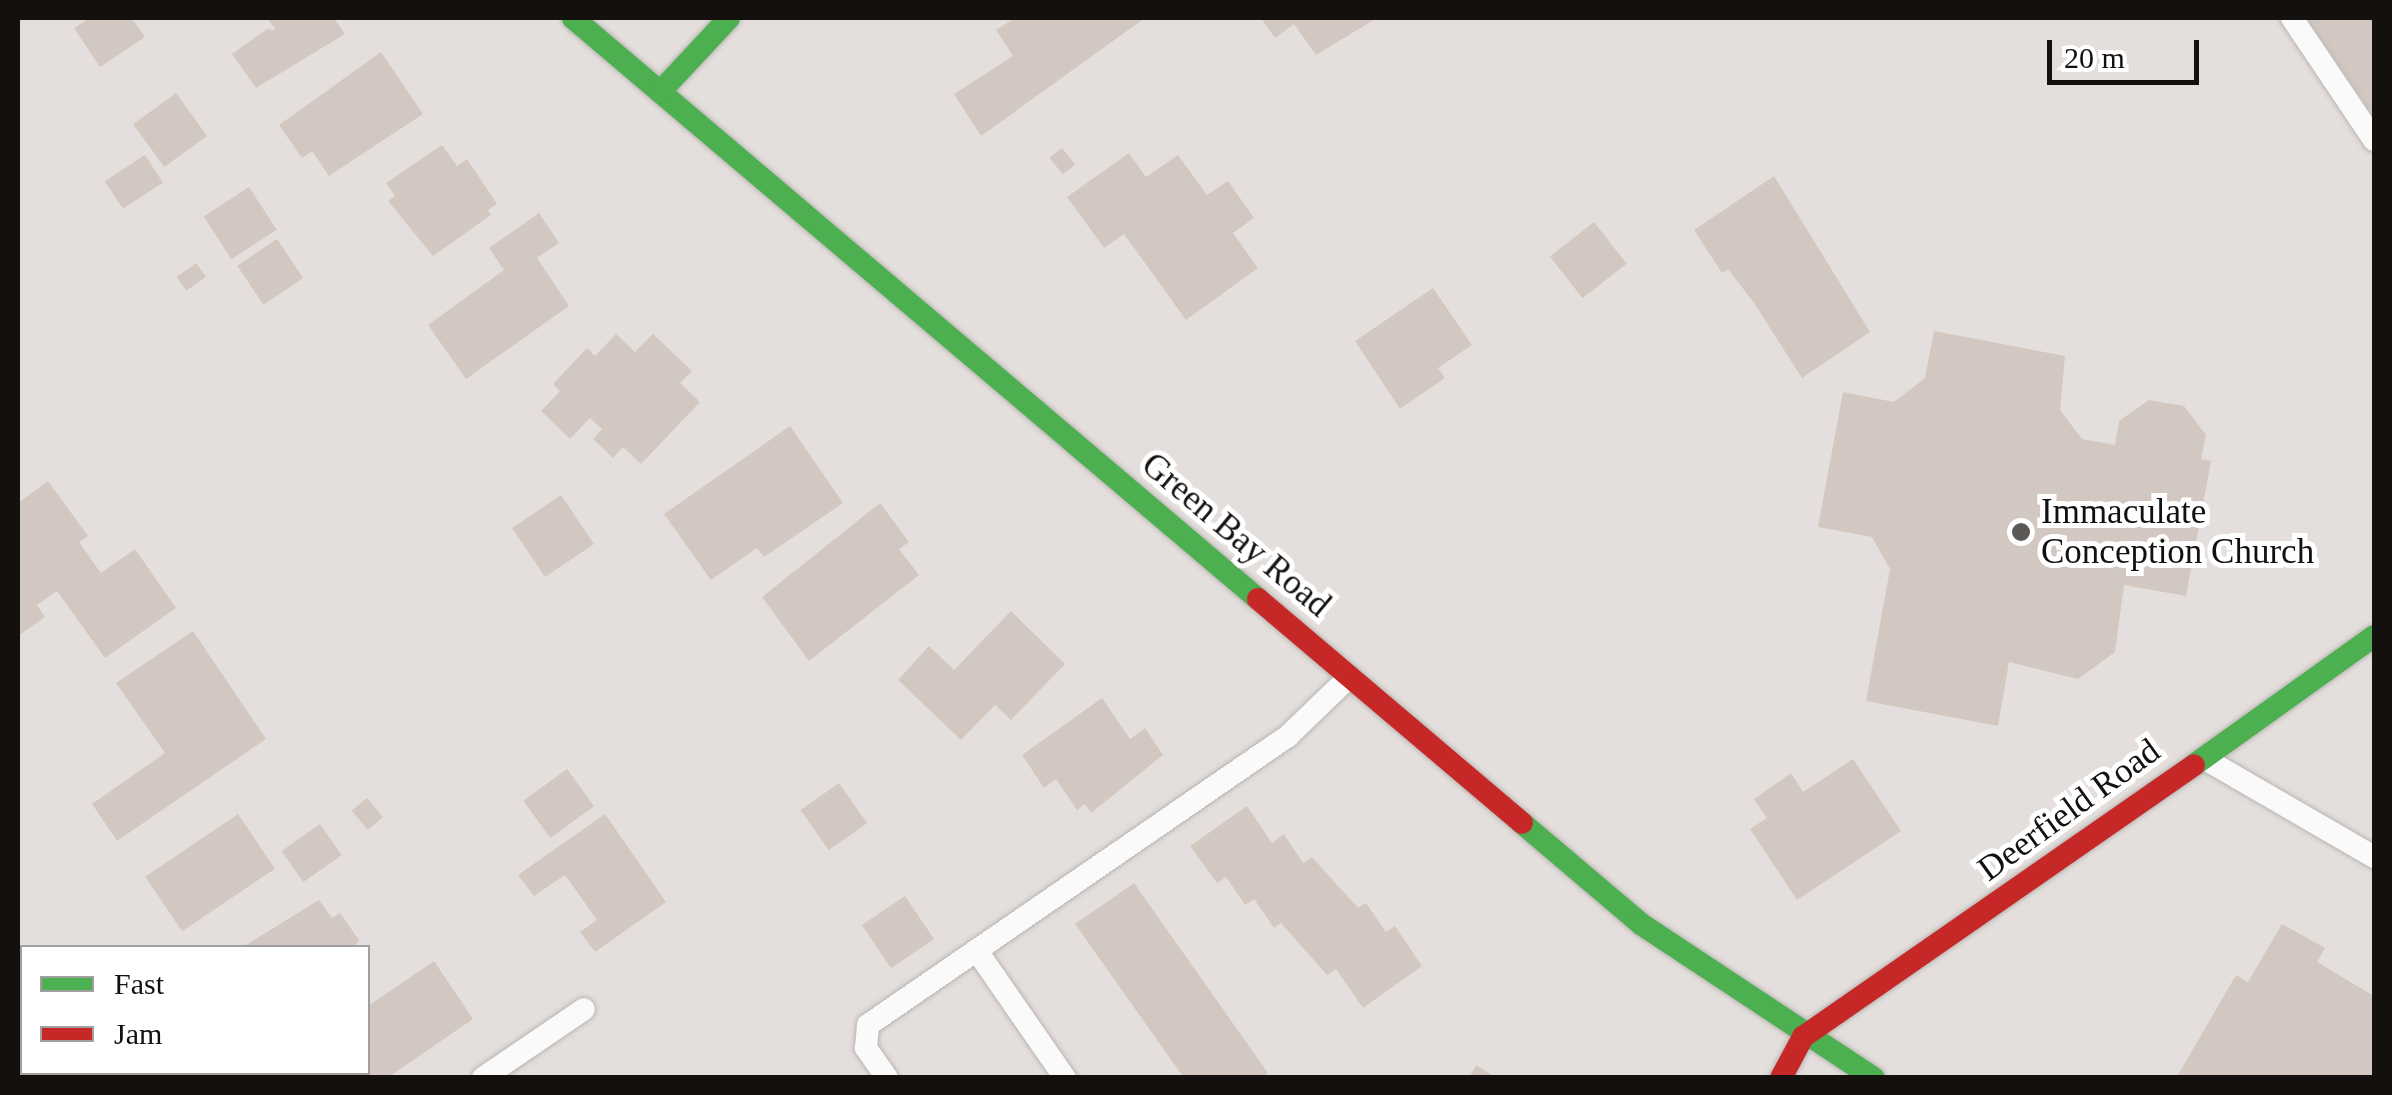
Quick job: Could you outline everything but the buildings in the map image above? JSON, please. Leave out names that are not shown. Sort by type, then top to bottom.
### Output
[{"type":"main road","name":"Green Bay Road","points":[[573,18],[1641,924],[1803,1037],[1874,1078]]},
{"type":"main road","points":[[660,92],[729,18]]},
{"type":"main road","name":"Deerfield Road","points":[[1803,1037],[1872,995],[2374,636]]},
{"type":"main road","points":[[1781,1078],[1803,1037]]},
{"type":"lane","points":[[2292,18],[2374,140]]},
{"type":"lane","points":[[888,1078],[866,1048],[868,1025],[1288,736],[1349,677]]},
{"type":"lane","points":[[2202,757],[2374,857]]},
{"type":"lane","points":[[977,951],[1066,1078]]},
{"type":"lane","points":[[483,1078],[584,1009]]},
{"type":"traffic: fast","points":[[573,18],[1258,599]]},
{"type":"traffic: fast","points":[[660,92],[729,18]]},
{"type":"traffic: fast","points":[[2194,765],[2374,636]]},
{"type":"traffic: fast","points":[[1522,823],[1641,924],[1874,1078]]},
{"type":"traffic: jam","points":[[1258,599],[1522,823]]},
{"type":"traffic: jam","points":[[1781,1078],[1803,1037],[2194,765]]},
{"type":"traffic: jam","points":[[18,1012],[20,1016]]},
{"type":"place","name":"Immaculate Conception Church","points":[[2021,532]]}]
